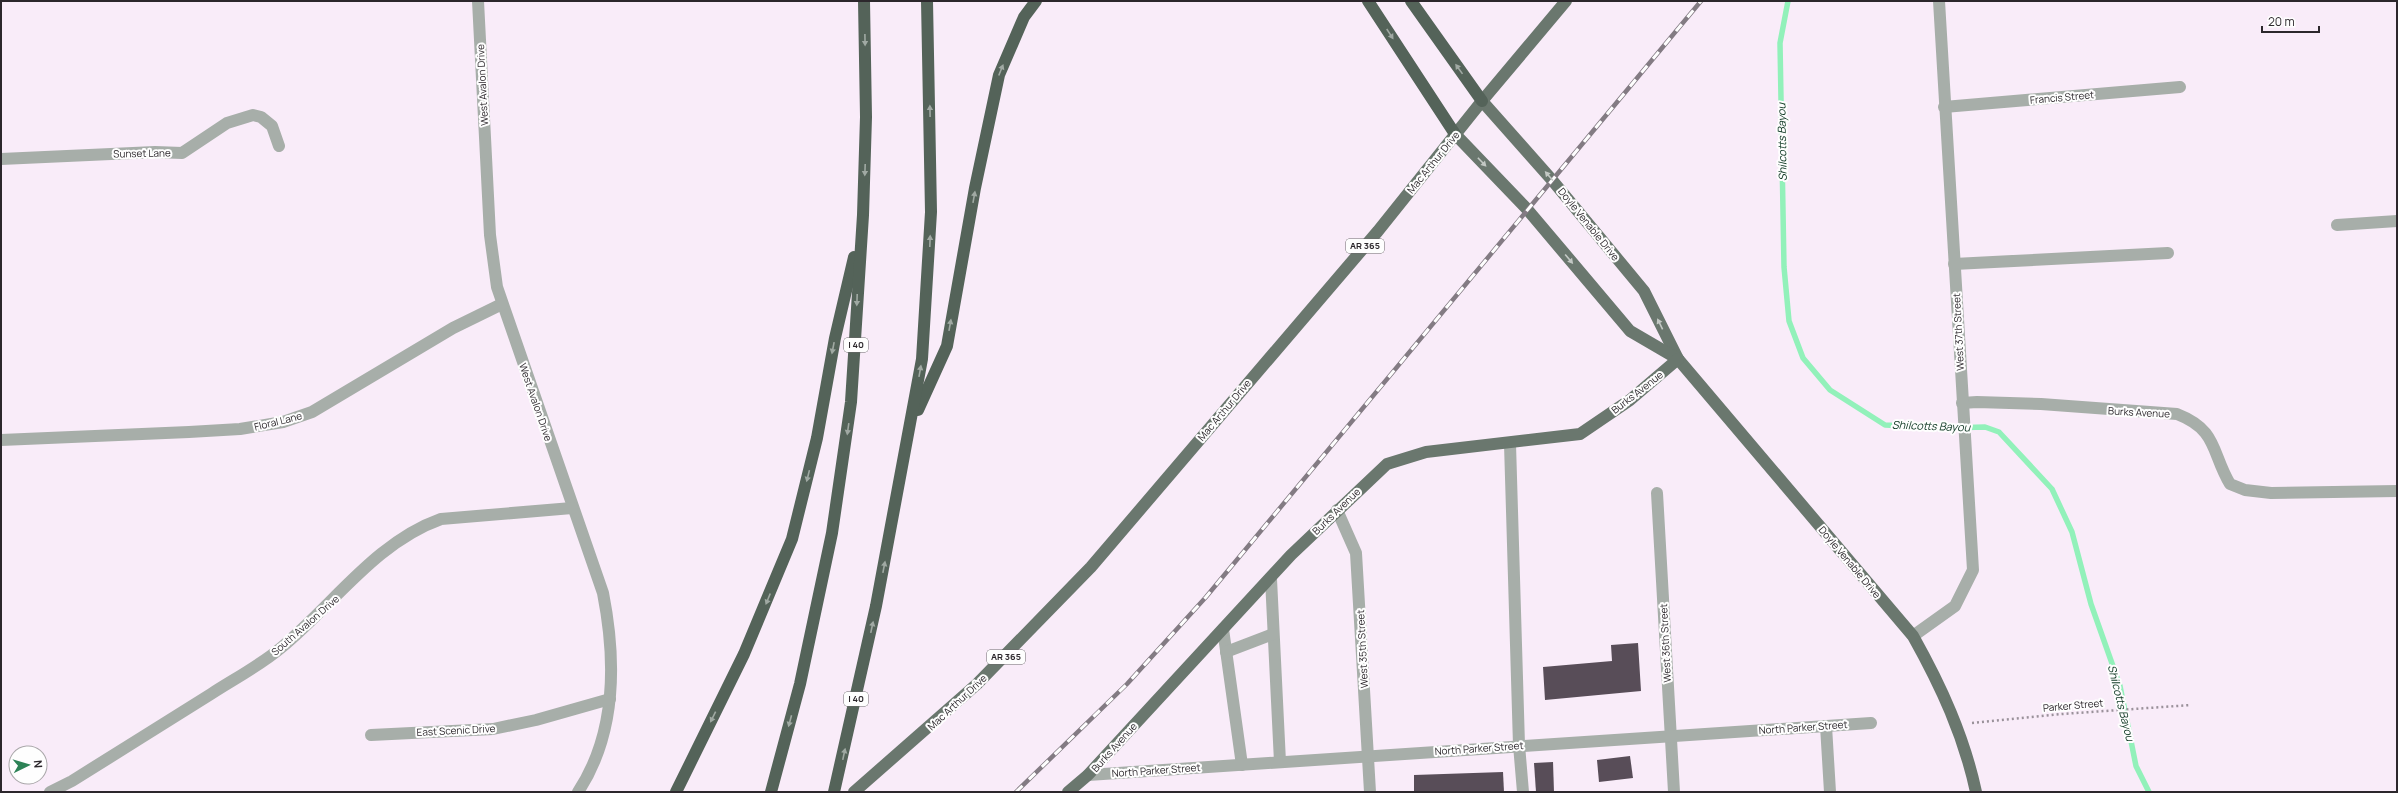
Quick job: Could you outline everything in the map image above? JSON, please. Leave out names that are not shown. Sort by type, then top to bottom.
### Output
[{"type":"highway","name":"I 40","points":[[771,792],[800,684],[832,533],[850,410],[863,215],[866,117],[864,1]]},
{"type":"highway","name":"I 40","points":[[834,792],[876,606],[911,426],[922,359],[929,259],[930,128],[927,1]]},
{"type":"highway","points":[[911,426],[947,346],[975,188],[999,75],[1024,17],[1036,1]]},
{"type":"highway","points":[[1368,1],[1455,134]]},
{"type":"highway","points":[[1411,1],[1482,101]]},
{"type":"highway","points":[[676,792],[744,654],[792,539],[817,438],[835,338],[863,215]]},
{"type":"main road","name":"Mac Arthur Drive","points":[[854,792],[977,684],[1091,567],[1378,231],[1455,134],[1566,1]]},
{"type":"main road","name":"Doyle Venable Drive","points":[[1482,101],[1552,180],[1644,292],[1678,359],[1913,636],[1938,680],[1957,725],[1976,792]]},
{"type":"main road","name":"Doyle Venable Drive","points":[[1455,134],[1527,209],[1630,331],[1678,359]]},
{"type":"main road","name":"Burks Avenue","points":[[1068,792],[1088,775],[1271,579],[1291,555],[1387,464],[1404,458],[1457,448],[1510,444],[1580,434],[1630,400],[1678,359]]},
{"type":"street","name":"West Avalon Drive","points":[[478,1],[490,235],[502,304],[572,508],[603,593],[609,624],[612,661],[610,699],[602,739],[591,769],[578,792]]},
{"type":"street","name":"West 37th Street","points":[[1913,636],[1955,606],[1973,570],[1944,107],[1939,1]]},
{"type":"street","name":"Francis Street","points":[[1944,107],[2180,87]]},
{"type":"street","name":"Sunset Lane","points":[[1,159],[155,152],[182,153],[227,123],[253,115],[261,117],[272,126],[279,146]]},
{"type":"street","points":[[2337,225],[2397,221]]},
{"type":"street","points":[[1954,264],[2168,253]]},
{"type":"street","name":"Floral Lane","points":[[1,440],[204,432],[254,428],[283,422],[312,412],[453,328],[502,304]]},
{"type":"street","name":"Burks Avenue","points":[[1962,406],[1977,402],[2041,404],[2177,414],[2198,424],[2204,430],[2216,448],[2230,484],[2245,490],[2271,493],[2397,490]]},
{"type":"street","points":[[1510,444],[1519,745],[1523,792]]},
{"type":"street","name":"West 36th Street","points":[[1657,494],[1674,792]]},
{"type":"street","name":"South Avalon Drive","points":[[50,792],[72,781],[281,648],[396,541],[422,525],[441,519],[572,508]]},
{"type":"street","name":"West 35th Street","points":[[1337,510],[1356,553],[1370,792]]},
{"type":"street","points":[[1271,579],[1280,762]]},
{"type":"street","points":[[1223,629],[1242,765]]},
{"type":"street","points":[[1226,652],[1273,634]]},
{"type":"street","name":"East Scenic Drive","points":[[371,735],[493,729],[536,720],[610,699]]},
{"type":"street","name":"North Parker Street","points":[[1088,775],[1519,745],[1871,723]]},
{"type":"street","points":[[1826,726],[1830,792]]},
{"type":"path","name":"Parker Street","points":[[1957,725],[2106,710],[2191,705]]},
{"type":"building","points":[[1638,643],[1641,691],[1545,700],[1543,667],[1612,661],[1611,645]]},
{"type":"building","points":[[1630,756],[1633,778],[1599,782],[1597,760]]},
{"type":"building","points":[[1553,762],[1554,792],[1536,792],[1534,763]]},
{"type":"building","points":[[1503,772],[1504,792],[1414,792],[1414,775]]},
{"type":"waterway","name":"Shilcotts Bayou","points":[[1788,1],[1780,43],[1784,267],[1789,321],[1803,358],[1830,390],[1885,425],[1948,428],[1985,427],[1999,432],[2052,489],[2072,532],[2091,604],[2120,686],[2136,766],[2149,792]]},
{"type":"railway","points":[[1016,792],[1127,684],[1206,597],[1701,1]]}]
